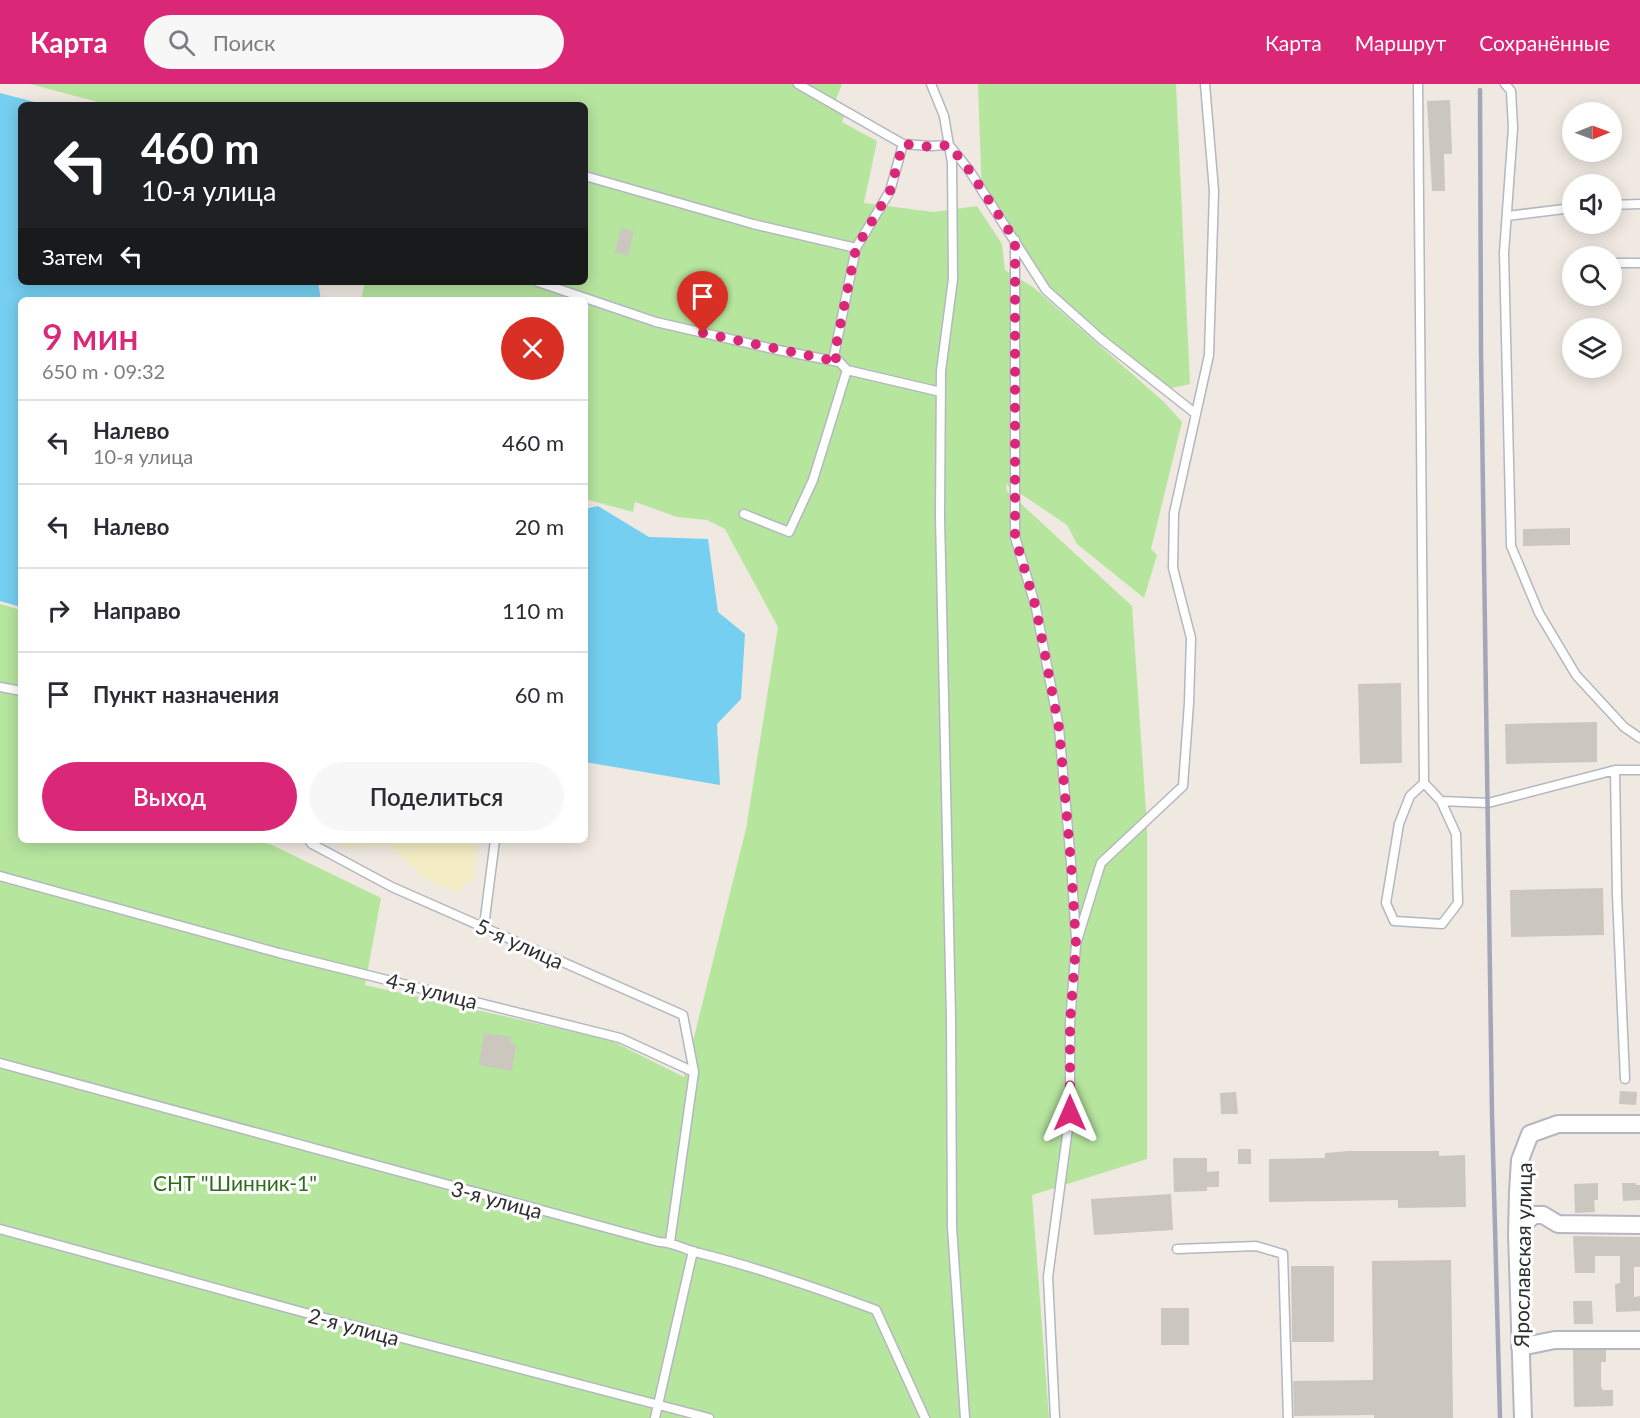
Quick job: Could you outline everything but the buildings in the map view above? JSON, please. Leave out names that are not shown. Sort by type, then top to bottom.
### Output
[{"type":"street","name":"Ярославская улица","points":[[1523,1418],[1517,1234],[1520,1160],[1530,1134],[1558,1124],[1640,1124]]},
{"type":"street","points":[[1517,1234],[1534,1215],[1543,1215],[1557,1224],[1640,1224]]},
{"type":"street","points":[[1520,1347],[1555,1340],[1640,1340]]},
{"type":"lane","points":[[798,84],[903,144],[931,147],[949,145]]},
{"type":"lane","points":[[931,84],[944,116],[952,163],[953,279],[941,371],[940,517],[951,1018],[952,1227],[965,1418]]},
{"type":"lane","points":[[1076,944],[1101,863],[1183,786],[1191,638],[1173,568],[1174,513],[1209,355],[1214,191],[1205,84]]},
{"type":"lane","points":[[1418,84],[1424,783],[1442,801],[1456,834],[1458,903],[1442,924],[1394,921],[1386,903],[1399,824],[1410,796],[1424,783]]},
{"type":"lane","points":[[1505,84],[1511,91],[1513,128],[1504,253],[1511,546],[1539,613],[1576,675],[1624,727],[1640,738]]},
{"type":"lane","points":[[903,144],[890,191],[856,248],[834,356],[846,370],[941,392]]},
{"type":"lane","points":[[949,145],[969,170],[1046,290],[1101,339],[1196,414]]},
{"type":"lane","points":[[588,177],[753,224],[856,248]]},
{"type":"lane","points":[[1622,205],[1640,204]]},
{"type":"lane","points":[[1507,216],[1562,209]]},
{"type":"lane","points":[[1015,240],[1015,537],[1036,608],[1059,728],[1076,944],[1070,1023],[1070,1113],[1048,1277],[1055,1418]]},
{"type":"lane","points":[[1622,263],[1640,263]]},
{"type":"lane","points":[[547,285],[582,297]]},
{"type":"lane","points":[[588,299],[656,322],[839,362]]},
{"type":"lane","points":[[744,514],[789,532],[813,480],[846,370]]},
{"type":"lane","points":[[0,687],[18,690]]},
{"type":"lane","points":[[1442,801],[1488,803],[1615,770],[1640,770]]},
{"type":"lane","points":[[1615,770],[1617,895],[1625,1079]]},
{"type":"lane","name":"5-я улица","points":[[311,843],[392,887],[683,1015],[694,1072]]},
{"type":"lane","points":[[484,926],[495,843]]},
{"type":"lane","name":"4-я улица","points":[[0,876],[279,953],[620,1038],[694,1072]]},
{"type":"lane","name":"3-я улица","points":[[0,1063],[440,1184],[659,1242],[670,1242],[693,1251],[744,1264],[876,1310],[925,1418]]},
{"type":"lane","points":[[670,1242],[694,1072]]},
{"type":"lane","name":"2-я улица","points":[[0,1229],[303,1312],[708,1418]]},
{"type":"lane","points":[[1177,1249],[1256,1246],[1283,1254],[1288,1418]]},
{"type":"lane","points":[[655,1418],[693,1251]]},
{"type":"green space","name":"СНТ \"Шинник-1\"","points":[[30,84],[842,84],[833,107],[845,114],[842,122],[877,141],[864,203],[933,212],[977,206],[1002,244],[1005,270],[1033,287],[1164,402],[1182,422],[1151,549],[1157,555],[1144,598],[1077,544],[1067,525],[1006,484],[1007,491],[1132,606],[1147,826],[1147,1159],[1032,1195],[1049,1418],[0,1418],[0,604],[18,609],[18,843],[266,843],[272,845],[381,898],[365,985],[610,1040],[684,1077],[746,829],[778,627],[725,529],[707,520],[677,517],[635,502],[633,512],[588,500],[588,297],[362,297],[364,285],[588,285],[588,102],[98,102]]},
{"type":"green space","points":[[978,84],[1176,84],[1190,384],[1162,390],[1043,284],[982,198]]},
{"type":"sand","points":[[337,843],[478,843],[473,879],[457,893],[421,876],[389,845],[342,847]]},
{"type":"water","points":[[0,93],[34,102],[18,102],[18,285],[318,285],[320,297],[18,297],[18,606],[0,601]]},
{"type":"water","points":[[598,506],[649,537],[708,539],[718,612],[745,634],[741,699],[717,724],[720,785],[588,763],[588,508]]},
{"type":"railway","points":[[1480,90],[1481,351],[1492,1114],[1500,1418]]},
{"type":"route","points":[[703,333],[839,362],[834,356],[856,248],[890,191],[903,144],[931,147],[949,145],[969,170],[1015,240],[1015,537],[1036,608],[1059,728],[1076,944],[1070,1023],[1070,1113]]}]
